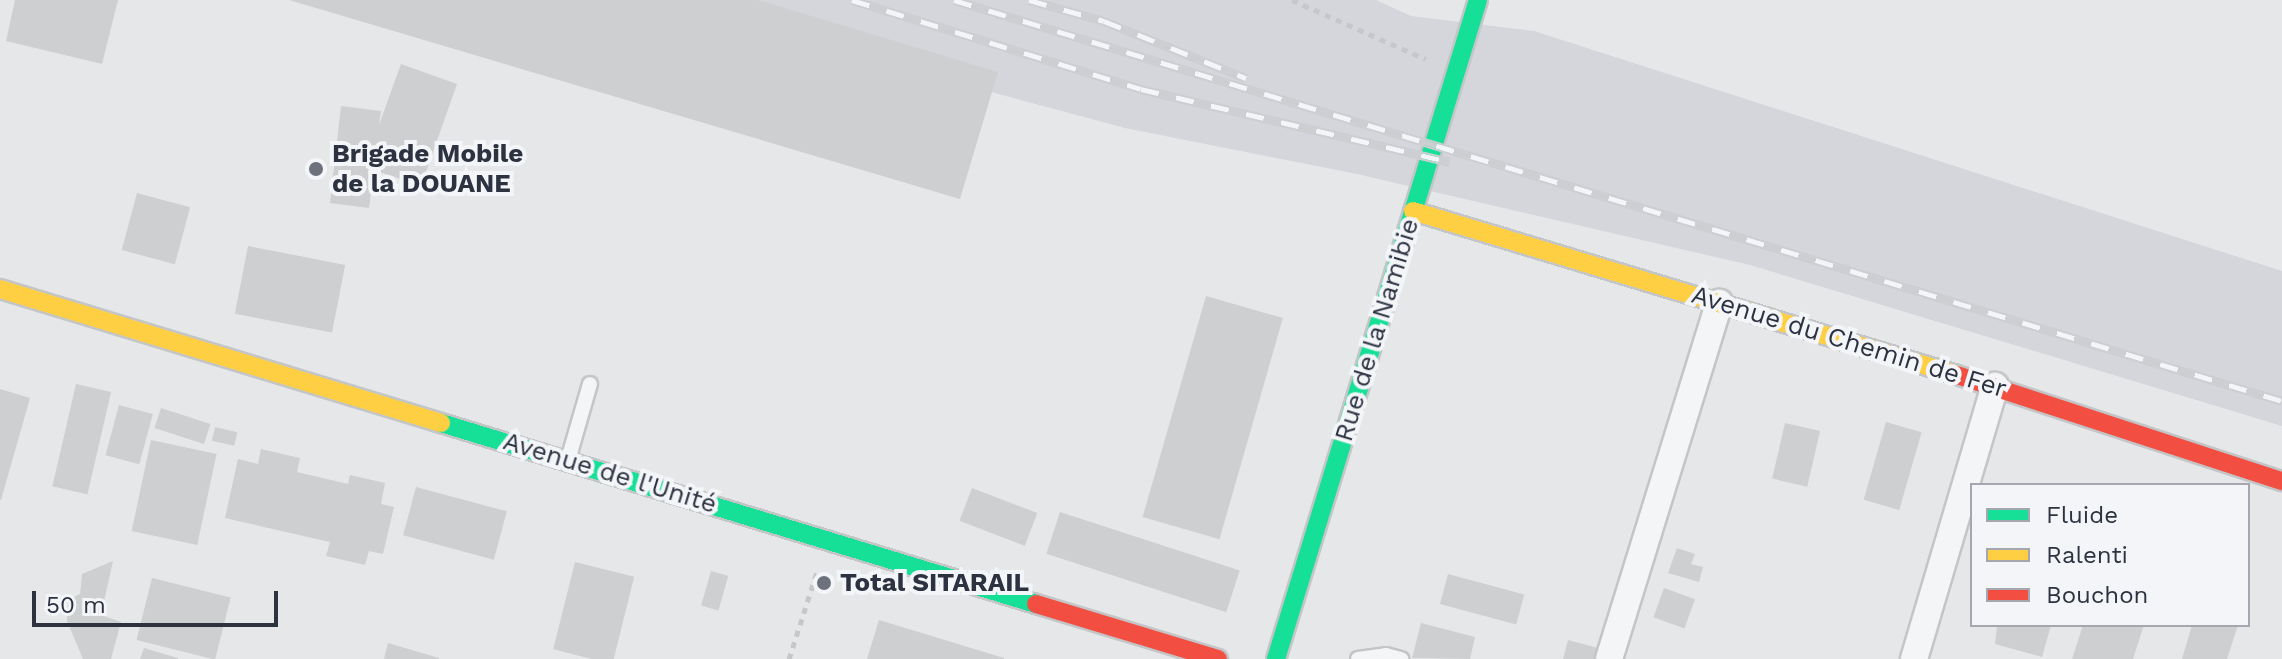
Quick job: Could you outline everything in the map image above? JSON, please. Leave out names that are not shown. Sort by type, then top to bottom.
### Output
[{"type":"street","name":"Rue de la Namibie","points":[[1276,659],[1478,0]]},
{"type":"street","name":"Avenue du Chemin de Fer","points":[[1413,211],[1995,386],[2282,481]]},
{"type":"street","name":"Avenue de l'Unité","points":[[0,289],[1218,659]]},
{"type":"street","points":[[1609,659],[1719,303]]},
{"type":"street","points":[[1914,659],[1995,386]]},
{"type":"lane","points":[[568,460],[590,384]]},
{"type":"lane","points":[[1358,659],[1386,655],[1401,659]]},
{"type":"path","points":[[1292,0],[1456,72]]},
{"type":"path","points":[[789,659],[828,539]]},
{"type":"shaded area","points":[[758,0],[1376,0],[1411,16],[1534,31],[2282,271],[2282,426],[1750,265],[1357,174],[1125,128],[991,92]]},
{"type":"building","points":[[15,0],[118,0],[102,64],[6,41]]},
{"type":"building","points":[[289,0],[758,0],[998,72],[960,199]]},
{"type":"building","points":[[401,64],[457,84],[421,186],[374,170],[369,208],[330,203],[341,106],[381,111],[379,125]]},
{"type":"building","points":[[137,193],[190,207],[175,264],[122,250]]},
{"type":"building","points":[[248,246],[345,265],[332,333],[235,314]]},
{"type":"building","points":[[1206,296],[1283,318],[1220,539],[1143,517]]},
{"type":"building","points":[[76,384],[111,392],[87,494],[52,486]]},
{"type":"building","points":[[0,389],[30,398],[1,500],[0,500]]},
{"type":"building","points":[[119,405],[153,414],[139,464],[106,455]]},
{"type":"building","points":[[161,408],[210,424],[204,444],[155,428]]},
{"type":"building","points":[[1886,422],[1922,432],[1899,510],[1864,500]]},
{"type":"building","points":[[1785,423],[1820,431],[1807,487],[1772,479]]},
{"type":"building","points":[[215,427],[237,432],[234,446],[212,441]]},
{"type":"building","points":[[151,440],[217,454],[197,545],[132,531]]},
{"type":"building","points":[[261,449],[300,458],[297,472],[348,484],[350,475],[385,483],[381,504],[394,507],[383,554],[369,551],[365,565],[326,556],[330,542],[225,518],[238,459],[258,464]]},
{"type":"building","points":[[416,487],[507,511],[494,560],[403,535]]},
{"type":"building","points":[[972,488],[1037,513],[1025,546],[959,521]]},
{"type":"building","points":[[1060,512],[1240,570],[1226,612],[1046,554]]},
{"type":"building","points":[[1677,548],[1695,554],[1691,564],[1703,567],[1699,582],[1668,573]]},
{"type":"building","points":[[113,561],[101,615],[121,622],[111,659],[83,659],[67,621],[68,600],[80,594],[82,574]]},
{"type":"building","points":[[575,562],[634,577],[614,659],[592,659],[553,649]]},
{"type":"building","points":[[711,571],[728,576],[718,611],[701,606]]},
{"type":"building","points":[[1448,574],[1524,594],[1516,624],[1440,604]]},
{"type":"building","points":[[152,578],[231,598],[215,659],[137,640]]},
{"type":"building","points":[[1664,588],[1695,599],[1684,628],[1653,617]]},
{"type":"building","points":[[879,620],[1004,658],[1004,659],[867,659]]},
{"type":"building","points":[[1421,623],[1475,637],[1470,659],[1412,658]]},
{"type":"building","points":[[1997,627],[2050,627],[2042,657],[1995,644]]},
{"type":"building","points":[[2082,627],[2143,627],[2133,659],[2072,659]]},
{"type":"building","points":[[2191,627],[2237,627],[2227,659],[2182,659]]},
{"type":"building","points":[[1568,640],[1598,648],[1596,659],[1563,659]]},
{"type":"building","points":[[388,643],[439,658],[439,659],[384,659]]},
{"type":"building","points":[[144,648],[178,658],[178,659],[140,659]]},
{"type":"railway","points":[[852,0],[1141,89],[1449,162]]},
{"type":"railway","points":[[954,0],[2282,401]]},
{"type":"railway","points":[[1029,0],[1104,21],[1246,78]]},
{"type":"traffic: fast","points":[[1276,659],[1478,0]]},
{"type":"traffic: fast","points":[[441,423],[1036,604]]},
{"type":"traffic: slow","points":[[1413,211],[1957,375]]},
{"type":"traffic: slow","points":[[0,289],[441,423]]},
{"type":"traffic: jam","points":[[1957,375],[2282,481]]},
{"type":"traffic: jam","points":[[1036,604],[1218,659]]},
{"type":"place","name":"Brigade Mobile de la DOUANE","points":[[316,169]]},
{"type":"place","name":"Total SITARAIL","points":[[824,583]]}]
